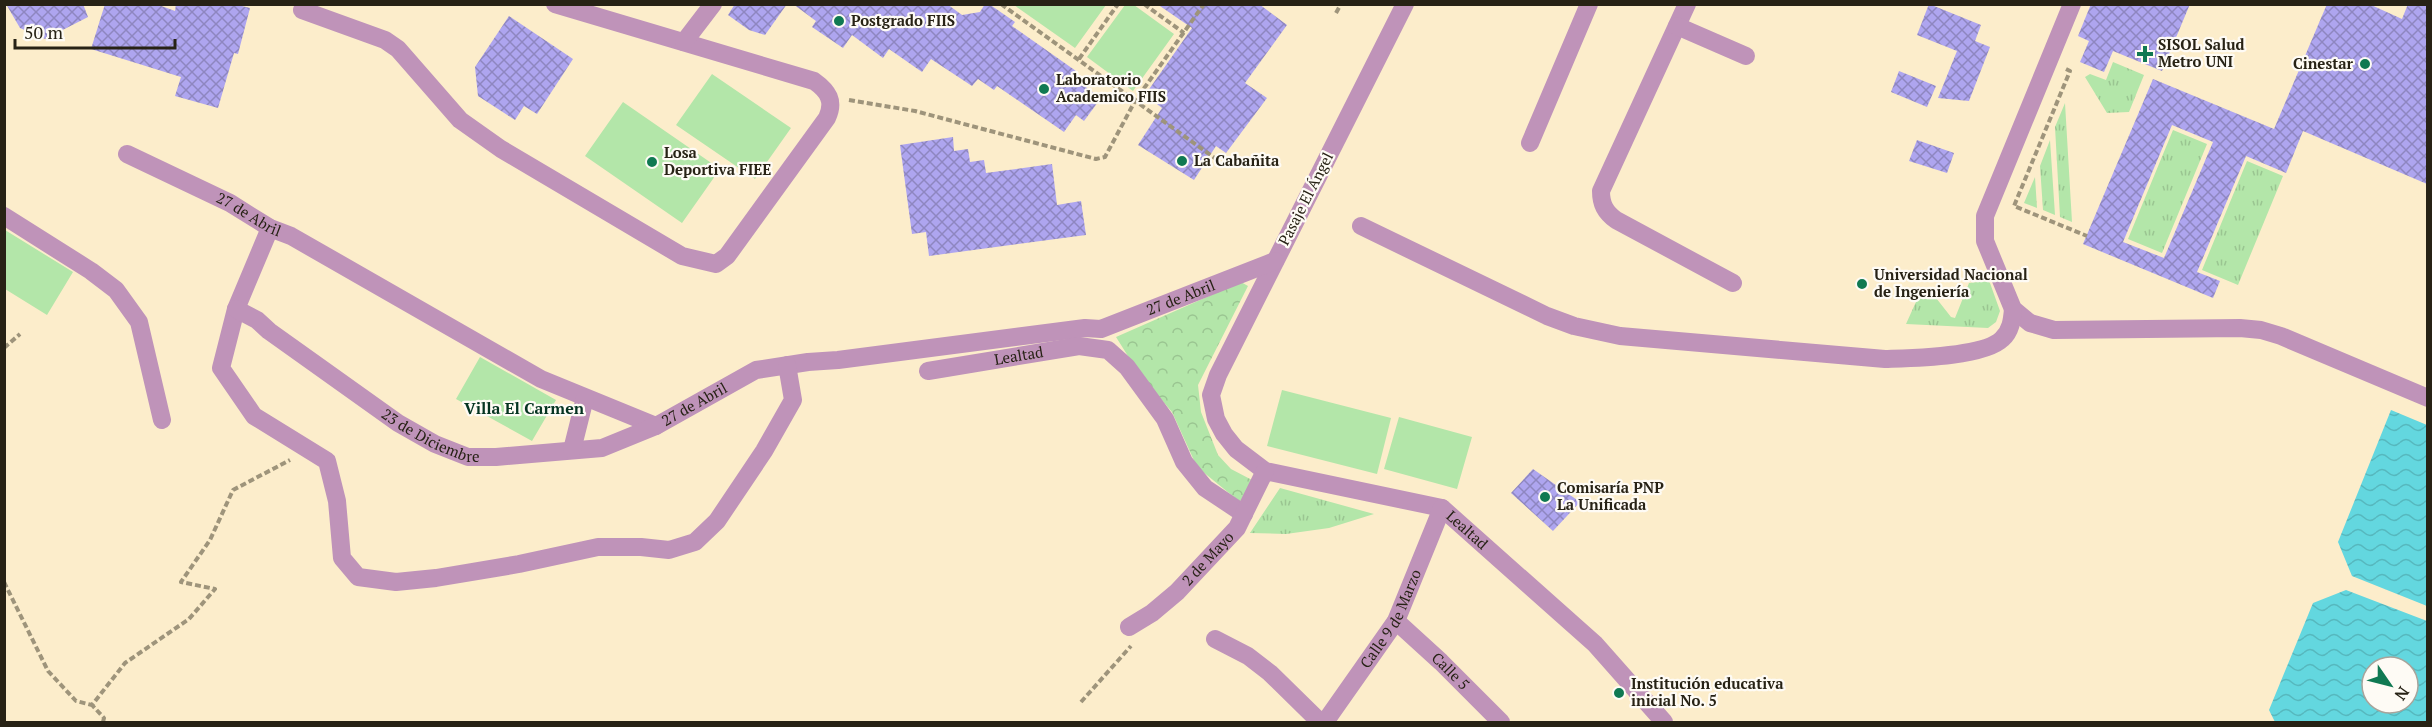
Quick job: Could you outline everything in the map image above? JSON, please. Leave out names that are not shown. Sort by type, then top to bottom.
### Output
[{"type":"street","points":[[302,10],[385,40],[398,49],[460,120],[501,149],[682,256],[716,264],[727,256],[827,118],[831,108],[830,97],[824,88],[814,81],[555,4]]},
{"type":"street","points":[[684,42],[713,4]]},
{"type":"street","name":"Pasaje El Ángel","points":[[1210,395],[1405,4]]},
{"type":"street","points":[[1530,143],[1589,4]]},
{"type":"street","points":[[1687,4],[1601,191],[1601,200],[1604,208],[1616,220],[1733,283]]},
{"type":"street","points":[[2072,4],[1985,216],[1985,241],[2013,309],[2030,323],[2054,330],[2240,328],[2261,330],[2281,336],[2427,398]]},
{"type":"street","points":[[1677,26],[1746,56]]},
{"type":"street","name":"27 de Abril","points":[[127,154],[230,203],[270,228],[291,236],[541,379],[656,426],[756,370],[1085,328],[1101,329],[1275,261]]},
{"type":"street","points":[[4,216],[91,271],[116,290],[139,322],[162,420]]},
{"type":"street","points":[[1361,226],[1507,299],[1547,316],[1574,326],[1620,336],[1885,359],[1922,357],[1983,349],[1994,345],[2009,331],[2013,309]]},
{"type":"street","points":[[270,228],[236,309],[221,368],[255,416],[327,461],[337,501],[342,558],[358,577],[396,582],[436,578],[519,564],[598,547],[641,547],[669,550],[695,542],[717,521],[764,451],[793,400],[786,365]]},
{"type":"street","name":"23 de Diciembre","points":[[236,309],[257,320],[269,331],[398,423],[435,444],[468,457],[496,457],[602,448],[656,426]]},
{"type":"street","name":"Lealtad","points":[[928,370],[1079,346],[1108,350],[1127,367],[1165,419],[1184,462],[1205,488],[1244,514]]},
{"type":"street","name":"Lealtad","points":[[1210,395],[1216,419],[1224,434],[1236,450],[1265,471],[1442,508],[1596,644],[1664,723]]},
{"type":"street","points":[[572,450],[585,398]]},
{"type":"street","name":"2 de Mayo","points":[[1129,627],[1152,613],[1177,592],[1237,528],[1265,471]]},
{"type":"street","name":"Calle 9 de Marzo","points":[[1325,723],[1396,621],[1442,508]]},
{"type":"street","name":"Calle 5","points":[[1396,621],[1441,662],[1501,723]]},
{"type":"street","points":[[1215,639],[1256,662],[1320,723]]},
{"type":"path","points":[[1001,4],[1216,159]]},
{"type":"path","points":[[1079,59],[1118,4]]},
{"type":"path","points":[[1144,4],[1184,33]]},
{"type":"path","points":[[830,97],[915,111],[1096,159],[1105,157],[1135,101],[1204,4]]},
{"type":"path","points":[[1336,13],[1341,4]]},
{"type":"path","points":[[2070,71],[2014,206],[2085,235]]},
{"type":"path","points":[[4,348],[20,334]]},
{"type":"path","points":[[92,705],[126,663],[189,619],[215,589],[181,582],[210,540],[233,490],[309,449]]},
{"type":"path","points":[[4,582],[48,671],[76,701],[92,705],[104,718],[103,723]]},
{"type":"path","points":[[1081,702],[1135,641],[1129,627]]},
{"type":"green space","points":[[1106,4],[1075,48],[1014,5]]},
{"type":"green space","points":[[1125,5],[1134,5],[1174,34],[1133,91],[1087,57]]},
{"type":"green space","points":[[2113,62],[2144,75],[2129,112],[2107,113],[2085,77],[2090,74],[2106,80]]},
{"type":"green space","points":[[712,74],[791,128],[755,179],[676,125]]},
{"type":"green space","name":"Losa Deportiva FIEE","points":[[623,102],[720,169],[682,223],[585,156]]},
{"type":"green space","points":[[2065,103],[2072,222],[2060,217],[2055,127]]},
{"type":"green space","points":[[2173,130],[2207,144],[2162,253],[2128,239]]},
{"type":"green space","points":[[2050,140],[2055,215],[2043,210],[2040,166]]},
{"type":"green space","points":[[2247,161],[2283,176],[2238,285],[2202,270]]},
{"type":"green space","points":[[2035,177],[2037,208],[2024,203]]},
{"type":"green space","points":[[5,230],[73,272],[47,315],[5,289]]},
{"type":"green space","points":[[1987,281],[1990,283],[2000,311],[1996,322],[1988,328],[1906,324],[1920,293],[1929,289],[1951,317],[1955,318],[1969,283]]},
{"type":"green space","points":[[1241,282],[1248,286],[1198,385],[1201,412],[1218,455],[1231,469],[1252,480],[1240,502],[1197,467],[1172,412],[1138,372],[1116,337]]},
{"type":"green space","points":[[480,357],[556,400],[532,441],[456,399]]},
{"type":"green space","points":[[1282,390],[1391,418],[1377,474],[1267,446]]},
{"type":"green space","points":[[1399,417],[1472,437],[1457,489],[1384,469]]},
{"type":"green space","points":[[1280,488],[1374,514],[1329,528],[1286,534],[1250,533]]},
{"type":"water","points":[[2391,410],[2427,425],[2427,606],[2352,576],[2338,542]]},
{"type":"water","points":[[2346,590],[2427,621],[2427,722],[2275,722],[2269,710],[2313,603]]},
{"type":"building","points":[[6,4],[83,4],[88,17],[45,39],[20,28]]},
{"type":"building","points":[[105,4],[156,4],[175,11],[176,4],[234,4],[250,8],[238,54],[234,53],[218,108],[175,96],[181,77],[91,49]]},
{"type":"building","points":[[735,4],[787,4],[765,35],[749,30],[728,15]]},
{"type":"building","points":[[793,4],[947,4],[962,15],[980,12],[985,4],[989,4],[1015,22],[1012,26],[1076,71],[1072,77],[1101,98],[1084,121],[1076,115],[1064,132],[997,86],[994,90],[978,79],[972,86],[931,59],[922,72],[889,49],[883,58],[852,35],[843,48],[812,27],[816,21]]},
{"type":"building","points":[[1157,4],[1259,4],[1287,25],[1245,83],[1267,98],[1226,153],[1216,146],[1194,180],[1138,145],[1162,108],[1145,95],[1192,28]]},
{"type":"building","points":[[1929,4],[1981,25],[1975,41],[1990,47],[1969,101],[1938,98],[1957,51],[1917,35]]},
{"type":"building","name":"SISOL Salud Metro UNI","points":[[2091,4],[2190,4],[2162,71],[2113,51],[2104,72],[2080,62],[2089,41],[2078,36]]},
{"type":"building","points":[[2327,4],[2369,4],[2402,19],[2408,4],[2427,4],[2427,184],[2303,131],[2286,173],[2246,156],[2197,272],[2220,281],[2213,298],[2083,244],[2153,79],[2274,129]],"holes":[[[2172,125],[2213,142],[2164,258],[2123,242]]]},
{"type":"building","points":[[509,16],[573,59],[537,114],[524,106],[515,120],[478,96],[475,67]]},
{"type":"building","points":[[1899,71],[1936,86],[1927,107],[1891,92]]},
{"type":"building","points":[[953,137],[954,151],[968,149],[970,162],[984,160],[986,173],[1052,164],[1057,205],[1081,201],[1086,235],[929,256],[926,232],[912,234],[900,145]]},
{"type":"building","points":[[1917,140],[1954,153],[1947,173],[1909,161]]},
{"type":"building","name":"Comisaría PNP La Unificada","points":[[1533,469],[1580,502],[1553,531],[1511,493]]},
{"type":"place","name":"Postgrado FIIS","points":[[839,21]]},
{"type":"place","name":"SISOL Salud Metro UNI","points":[[2145,54]]},
{"type":"place","name":"Cinestar","points":[[2365,64]]},
{"type":"place","name":"Laboratorio Academico FIIS","points":[[1044,89]]},
{"type":"place","name":"La Cabañita","points":[[1182,161]]},
{"type":"place","name":"Losa Deportiva FIEE","points":[[652,162]]},
{"type":"place","name":"Universidad Nacional de Ingeniería","points":[[1862,284]]},
{"type":"place","name":"Comisaría PNP La Unificada","points":[[1545,497]]},
{"type":"place","name":"Institución educativa inicial No. 5","points":[[1619,693]]},
{"type":"district","name":"Villa El Carmen","points":[[524,408]]}]
